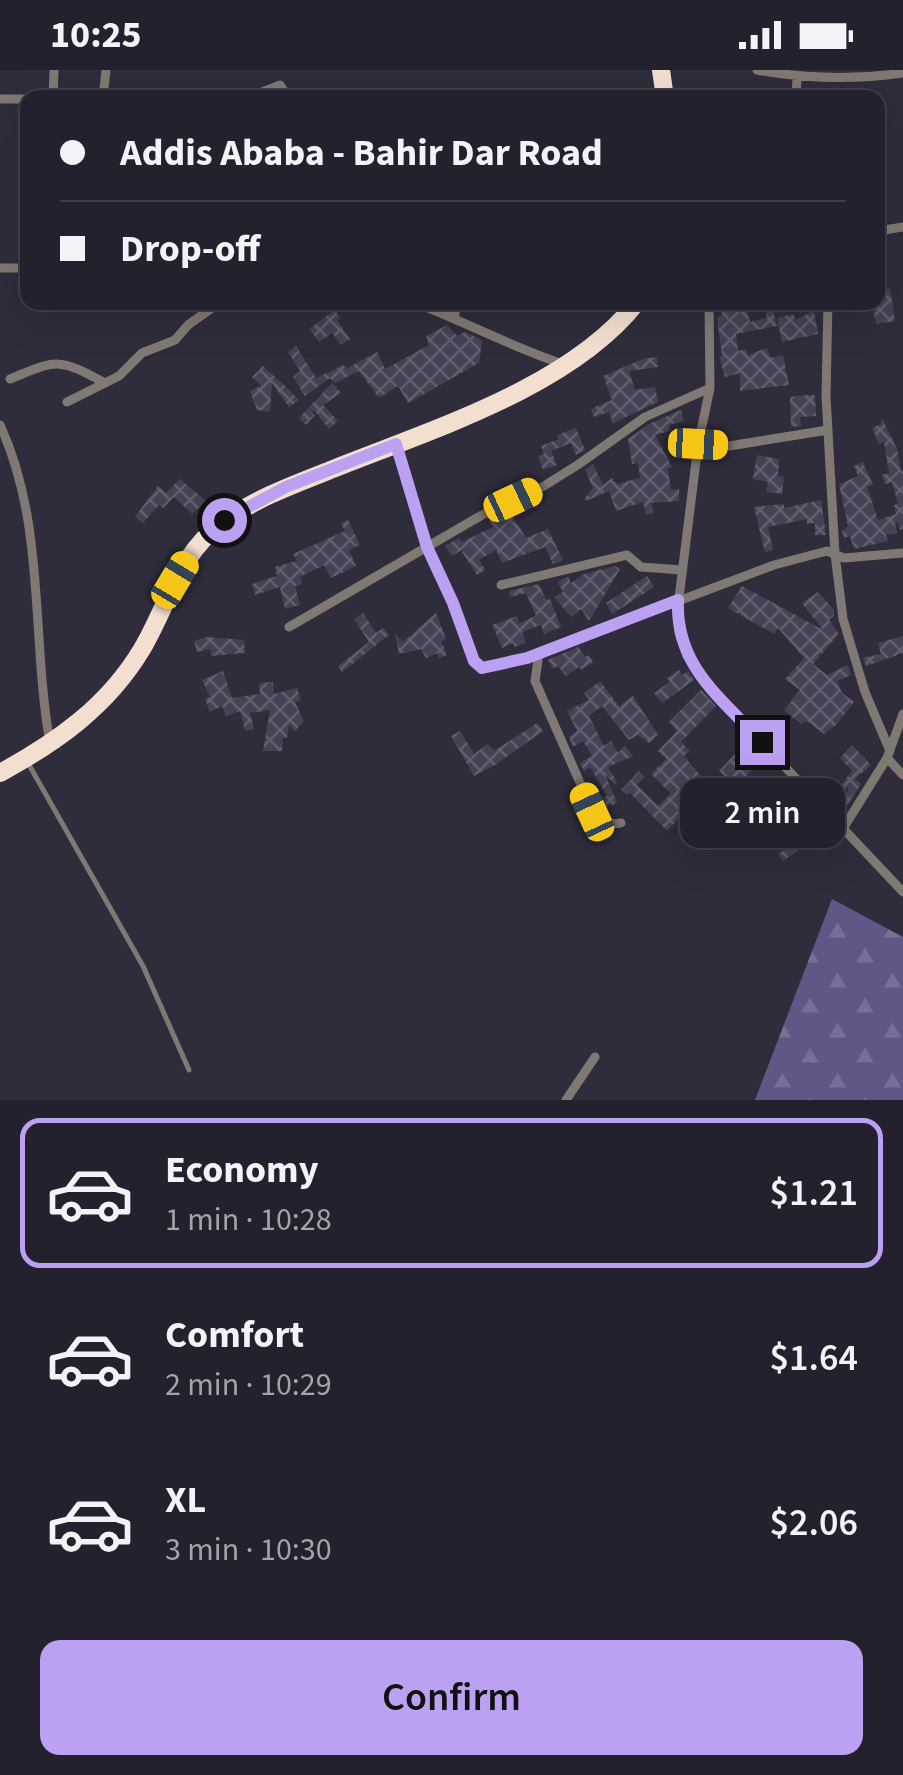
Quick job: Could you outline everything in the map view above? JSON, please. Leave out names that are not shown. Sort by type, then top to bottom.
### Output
[{"type":"highway","points":[[0,772],[86,718],[133,662],[175,580],[211,531],[260,500],[454,422],[566,366],[604,337],[630,310]]},
{"type":"street","points":[[757,70],[792,75],[903,73]]},
{"type":"street","points":[[68,402],[119,376],[142,353],[175,340],[210,310]]},
{"type":"street","points":[[434,310],[566,366]]},
{"type":"street","points":[[455,310],[455,318]]},
{"type":"street","points":[[709,310],[710,388],[698,444],[678,600],[679,633],[687,656],[705,682],[903,892]]},
{"type":"street","points":[[828,310],[828,430],[843,619],[888,754],[903,776]]},
{"type":"street","points":[[10,379],[53,361],[75,366],[105,383]]},
{"type":"street","points":[[289,627],[579,464],[644,417],[710,388]]},
{"type":"street","points":[[0,425],[12,450],[32,532],[40,687],[50,743]]},
{"type":"street","points":[[698,444],[729,446],[828,430]]},
{"type":"street","points":[[396,444],[427,547],[474,661],[482,668],[539,653],[774,564],[828,552],[844,558],[903,553]]},
{"type":"street","points":[[501,585],[626,555],[640,568],[682,570]]},
{"type":"street","points":[[539,653],[535,681],[592,812],[600,825],[621,823]]},
{"type":"street","points":[[844,827],[888,754],[903,714]]},
{"type":"street","points":[[566,1100],[595,1057]]},
{"type":"lane","points":[[26,758],[116,914],[189,1070]]},
{"type":"green space","points":[[832,899],[903,937],[903,1100],[755,1100]]},
{"type":"building","points":[[890,288],[895,321],[876,324],[873,310],[885,310],[885,289]]},
{"type":"building","points":[[335,310],[350,339],[341,345],[332,333],[319,342],[309,329]]},
{"type":"building","points":[[721,310],[747,310],[750,322],[767,318],[765,310],[773,310],[777,326],[736,334],[738,351],[746,349],[748,355],[767,348],[771,358],[783,355],[789,385],[740,391],[740,373],[725,377],[719,356],[717,318],[722,315]]},
{"type":"building","points":[[814,311],[818,334],[782,342],[777,318],[794,314],[795,320]]},
{"type":"building","points":[[447,325],[457,336],[465,332],[482,340],[479,363],[408,403],[398,386],[379,398],[359,371],[335,383],[330,378],[305,396],[293,377],[300,371],[288,352],[296,346],[316,378],[344,365],[346,369],[377,352],[385,369],[429,345],[426,336]]},
{"type":"building","points":[[657,357],[658,367],[629,371],[635,390],[655,387],[658,402],[613,423],[609,412],[594,417],[591,409],[612,400],[603,376]]},
{"type":"building","points":[[263,366],[299,400],[289,407],[272,383],[270,412],[257,410],[250,391],[261,386],[252,377]]},
{"type":"building","points":[[332,383],[341,393],[323,405],[338,421],[329,429],[314,410],[315,415],[306,425],[299,418]]},
{"type":"building","points":[[815,395],[816,416],[800,417],[801,426],[791,427],[790,397]]},
{"type":"building","points":[[681,410],[684,421],[655,435],[672,467],[668,469],[671,490],[679,489],[679,501],[651,503],[654,513],[646,515],[643,502],[616,511],[609,491],[584,499],[593,488],[585,470],[593,464],[603,485],[612,478],[617,484],[640,478],[638,463],[632,464],[628,439],[649,424]]},
{"type":"building","points":[[882,418],[903,470],[903,529],[895,523],[897,533],[886,535],[888,541],[854,549],[850,536],[844,538],[842,531],[848,526],[839,484],[858,476],[854,466],[863,462],[873,485],[867,487],[878,520],[896,514],[894,505],[898,504],[892,482],[885,484],[882,475],[889,473],[884,442],[879,444],[872,428],[881,424]]},
{"type":"building","points":[[576,428],[585,450],[576,455],[571,443],[551,451],[557,465],[543,470],[538,456],[544,454],[541,446]]},
{"type":"building","points":[[757,455],[779,459],[778,476],[784,477],[782,494],[766,492],[768,482],[753,479]]},
{"type":"building","points":[[180,479],[206,501],[192,514],[174,497],[163,508],[159,505],[143,523],[135,517],[158,486],[166,493]]},
{"type":"building","points":[[821,500],[826,535],[815,535],[815,523],[807,524],[807,519],[768,527],[773,550],[765,552],[754,507],[784,504],[784,508]]},
{"type":"building","points":[[510,512],[526,538],[548,529],[563,560],[553,564],[545,547],[502,563],[496,550],[479,560],[485,570],[477,575],[462,552],[465,548],[452,556],[445,546],[493,527],[489,520]]},
{"type":"building","points":[[348,520],[360,545],[349,550],[356,566],[331,578],[324,565],[300,577],[302,584],[295,586],[300,605],[285,609],[280,587],[255,595],[252,584],[277,576],[275,567],[297,561],[293,554],[345,531],[341,523]]},
{"type":"building","points":[[615,566],[620,569],[589,621],[581,609],[571,617],[554,597],[563,592],[558,582],[564,578],[568,577],[571,583],[584,574]]},
{"type":"building","points":[[647,576],[654,587],[612,614],[606,603]]},
{"type":"building","points":[[539,584],[561,627],[544,634],[541,625],[522,632],[526,643],[502,648],[492,625],[517,616],[519,623],[536,616],[526,593],[510,597],[509,591]]},
{"type":"building","points":[[742,586],[823,630],[802,603],[818,592],[834,610],[829,620],[839,634],[813,664],[827,675],[848,665],[851,675],[837,681],[842,693],[854,702],[824,734],[807,721],[801,724],[784,710],[800,690],[785,679],[804,658],[778,628],[774,634],[728,608]]},
{"type":"building","points":[[363,613],[376,633],[383,628],[389,635],[342,672],[338,666],[369,642],[354,619]]},
{"type":"building","points":[[436,613],[446,639],[441,641],[447,655],[439,658],[437,653],[426,658],[421,649],[399,654],[395,634],[403,642]]},
{"type":"building","points":[[903,636],[903,653],[866,666],[863,658],[881,654],[878,643]]},
{"type":"building","points":[[207,637],[244,640],[245,653],[211,656],[210,649],[197,652],[194,641]]},
{"type":"building","points":[[578,647],[593,662],[566,676],[558,666],[553,669],[548,660]]},
{"type":"building","points":[[679,670],[682,675],[688,671],[694,680],[662,703],[654,693]]},
{"type":"building","points":[[223,671],[232,698],[260,694],[259,683],[273,682],[274,694],[297,688],[301,700],[295,702],[304,721],[295,731],[289,725],[282,751],[263,751],[270,710],[250,713],[254,729],[245,731],[240,711],[226,716],[222,706],[210,712],[205,699],[210,697],[202,680]]},
{"type":"building","points":[[600,681],[619,706],[633,696],[658,735],[649,743],[638,735],[629,740],[602,706],[589,716],[604,746],[611,741],[618,753],[625,746],[633,756],[608,767],[617,782],[605,774],[617,803],[602,809],[598,799],[607,796],[590,767],[584,771],[580,763],[592,756],[583,741],[573,747],[569,737],[577,731],[567,711],[589,700],[584,693]]},
{"type":"building","points":[[701,690],[716,706],[681,742],[690,751],[684,756],[715,793],[728,779],[719,771],[735,754],[752,770],[712,812],[708,808],[703,813],[701,810],[687,824],[680,817],[667,831],[630,793],[621,790],[639,771],[645,777],[637,785],[658,806],[671,794],[651,774],[666,759],[658,751],[677,731],[669,722]]},
{"type":"building","points":[[537,723],[543,731],[474,776],[451,736],[460,731],[474,754],[488,744],[494,751]]},
{"type":"building","points":[[852,745],[871,765],[855,779],[861,784],[841,815],[835,808],[849,789],[841,793],[837,790],[852,771],[840,758]]},
{"type":"building","points":[[791,785],[796,792],[768,810],[772,818],[760,826],[749,811]]},
{"type":"building","points":[[821,817],[837,836],[823,846],[816,838],[783,861],[778,854],[784,850],[771,837],[781,828],[795,842],[818,826],[815,822]]},
{"type":"route","points":[[224,520],[286,487],[396,444],[427,547],[474,661],[482,668],[527,658],[678,600],[679,633],[687,656],[705,682],[762,742]]}]
